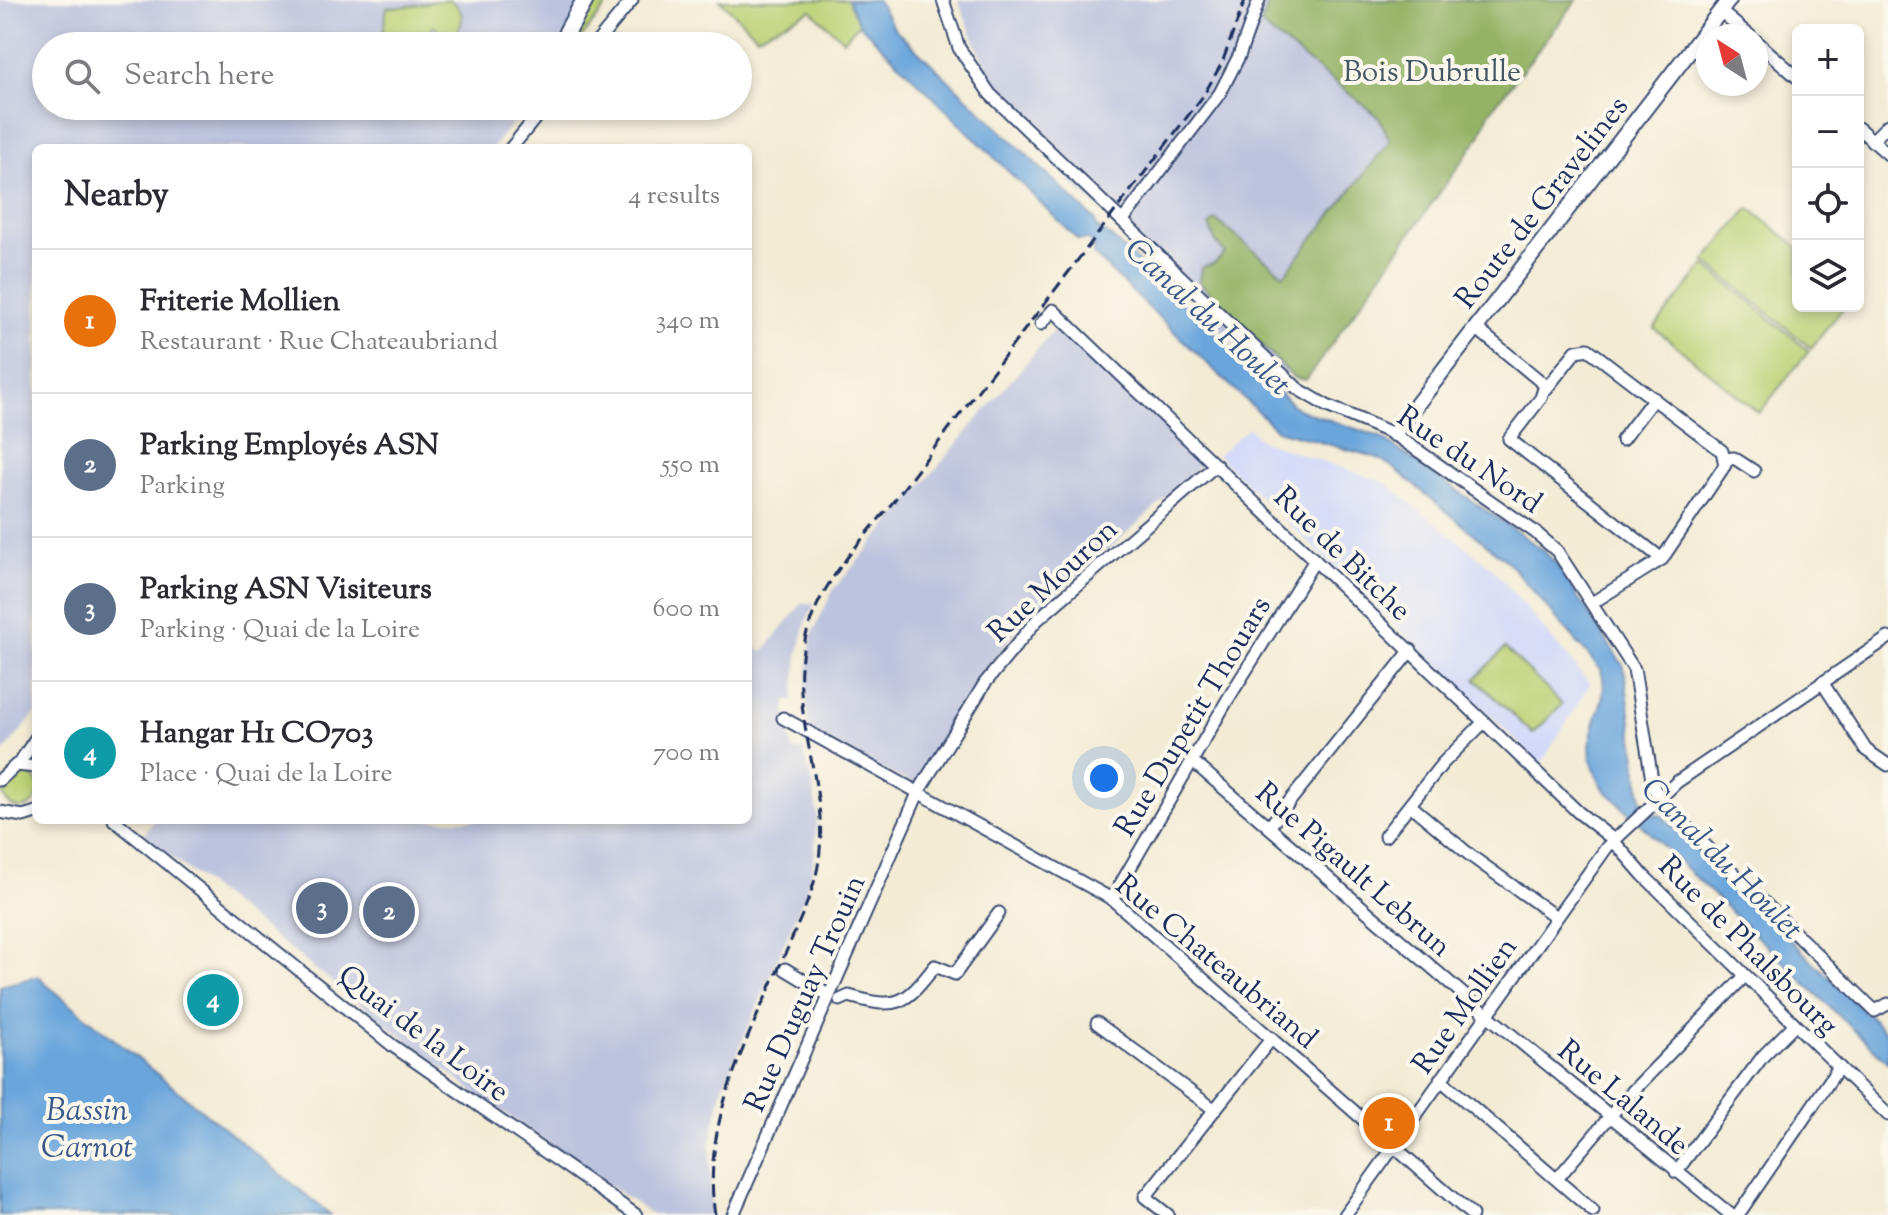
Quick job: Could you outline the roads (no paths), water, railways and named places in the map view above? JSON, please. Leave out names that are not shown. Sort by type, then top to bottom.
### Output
[{"type":"highway","points":[[567,32],[583,0]]},
{"type":"main road","name":"Route de Gravelines","points":[[1394,434],[1724,5]]},
{"type":"street","name":"Rue du Nord","points":[[943,0],[959,48],[981,83],[1298,389],[1327,406],[1394,434],[1547,541],[1592,603],[1637,678],[1653,786],[1658,798]]},
{"type":"street","points":[[1123,220],[1220,93],[1236,64],[1259,0]]},
{"type":"street","points":[[606,32],[631,1]]},
{"type":"street","points":[[1724,5],[1740,24]]},
{"type":"street","points":[[1768,52],[1792,73]]},
{"type":"street","points":[[514,144],[534,120]]},
{"type":"street","points":[[1872,141],[1888,125]]},
{"type":"street","points":[[1864,134],[1888,154]]},
{"type":"street","name":"Rue de Bitche","points":[[1041,324],[1053,310],[1585,819],[1613,840]]},
{"type":"street","points":[[1476,328],[1538,377],[1546,389]]},
{"type":"street","points":[[1592,603],[1662,559],[1725,465],[1725,459],[1722,451],[1654,398],[1584,348],[1576,351],[1509,439],[1662,559]]},
{"type":"street","points":[[1622,440],[1654,398]]},
{"type":"street","points":[[1725,459],[1734,458],[1754,471]]},
{"type":"street","name":"Rue Mouron","points":[[919,791],[990,675],[1021,636],[1216,465]]},
{"type":"street","name":"Rue Dupetit Thouars","points":[[1112,899],[1191,760],[1315,560]]},
{"type":"street","name":"Rue Mollien","points":[[1345,1215],[1613,840],[1658,798],[1888,638]]},
{"type":"street","points":[[1269,827],[1411,650]]},
{"type":"street","points":[[1822,682],[1866,750],[1888,765]]},
{"type":"street","name":"Rue Chateaubriand","points":[[783,718],[1112,899],[1395,1144],[1472,1215]]},
{"type":"street","points":[[1385,836],[1450,755],[1484,722]]},
{"type":"street","points":[[0,780],[28,755],[32,746]]},
{"type":"street","name":"Rue Pigault Lebrun","points":[[1191,760],[1486,1014]]},
{"type":"street","points":[[18,765],[32,767]]},
{"type":"street","name":"Rue Duguay Trouin","points":[[733,1215],[919,791]]},
{"type":"street","points":[[1658,798],[1875,1011],[1888,1004]]},
{"type":"street","points":[[0,800],[4,811],[23,816],[32,813]]},
{"type":"street","points":[[1410,805],[1471,856],[1556,917]]},
{"type":"street","name":"Quai de la Loire","points":[[119,824],[393,1046],[636,1215]]},
{"type":"street","name":"Rue de Phalsbourg","points":[[1613,840],[1745,976],[1888,1115]]},
{"type":"street","points":[[840,1000],[849,996],[891,1005],[913,994],[935,966],[955,974],[999,913]]},
{"type":"street","points":[[785,969],[828,995]]},
{"type":"street","points":[[1557,1179],[1609,1116],[1745,976]]},
{"type":"street","name":"Rue Lalande","points":[[1486,1014],[1731,1215]]},
{"type":"street","points":[[1097,1023],[1215,1110]]},
{"type":"street","points":[[1676,1172],[1763,1056],[1794,1025]]},
{"type":"street","points":[[1168,1215],[1145,1197],[1272,1038]]},
{"type":"street","points":[[1738,1215],[1839,1067]]},
{"type":"street","points":[[1440,1079],[1593,1211]]},
{"type":"water","points":[[848,0],[877,0],[894,28],[1095,220],[1097,228],[1110,236],[1297,409],[1380,437],[1543,550],[1556,564],[1624,667],[1642,804],[1651,814],[1661,815],[1888,1034],[1888,1063],[1604,789],[1590,752],[1604,685],[1601,670],[1509,563],[1378,458],[1277,430],[1094,255],[1094,246],[1088,240],[1078,240],[859,24]]},
{"type":"water","name":"Bassin Carnot","points":[[39,976],[331,1215],[0,1215],[0,986]]},
{"type":"railway","points":[[715,1215],[712,1179],[715,1144],[732,1076],[806,906],[818,866],[821,836],[819,807],[801,691],[801,662],[814,613],[843,563],[1203,96],[1222,63],[1245,0]]},
{"type":"place","name":"Parking ASN Visiteurs","points":[[322,908]]},
{"type":"place","name":"Parking Employés ASN","points":[[389,912]]},
{"type":"place","name":"Hangar H1 CO703","points":[[213,1000]]},
{"type":"place","name":"Friterie Mollien","points":[[1389,1123]]},
{"type":"park label","name":"Bois Dubrulle","points":[[1432,71]]},
{"type":"water label","name":"Canal du Houlet","points":[[1209,316]]},
{"type":"water label","name":"Canal du Houlet","points":[[1723,858]]}]
